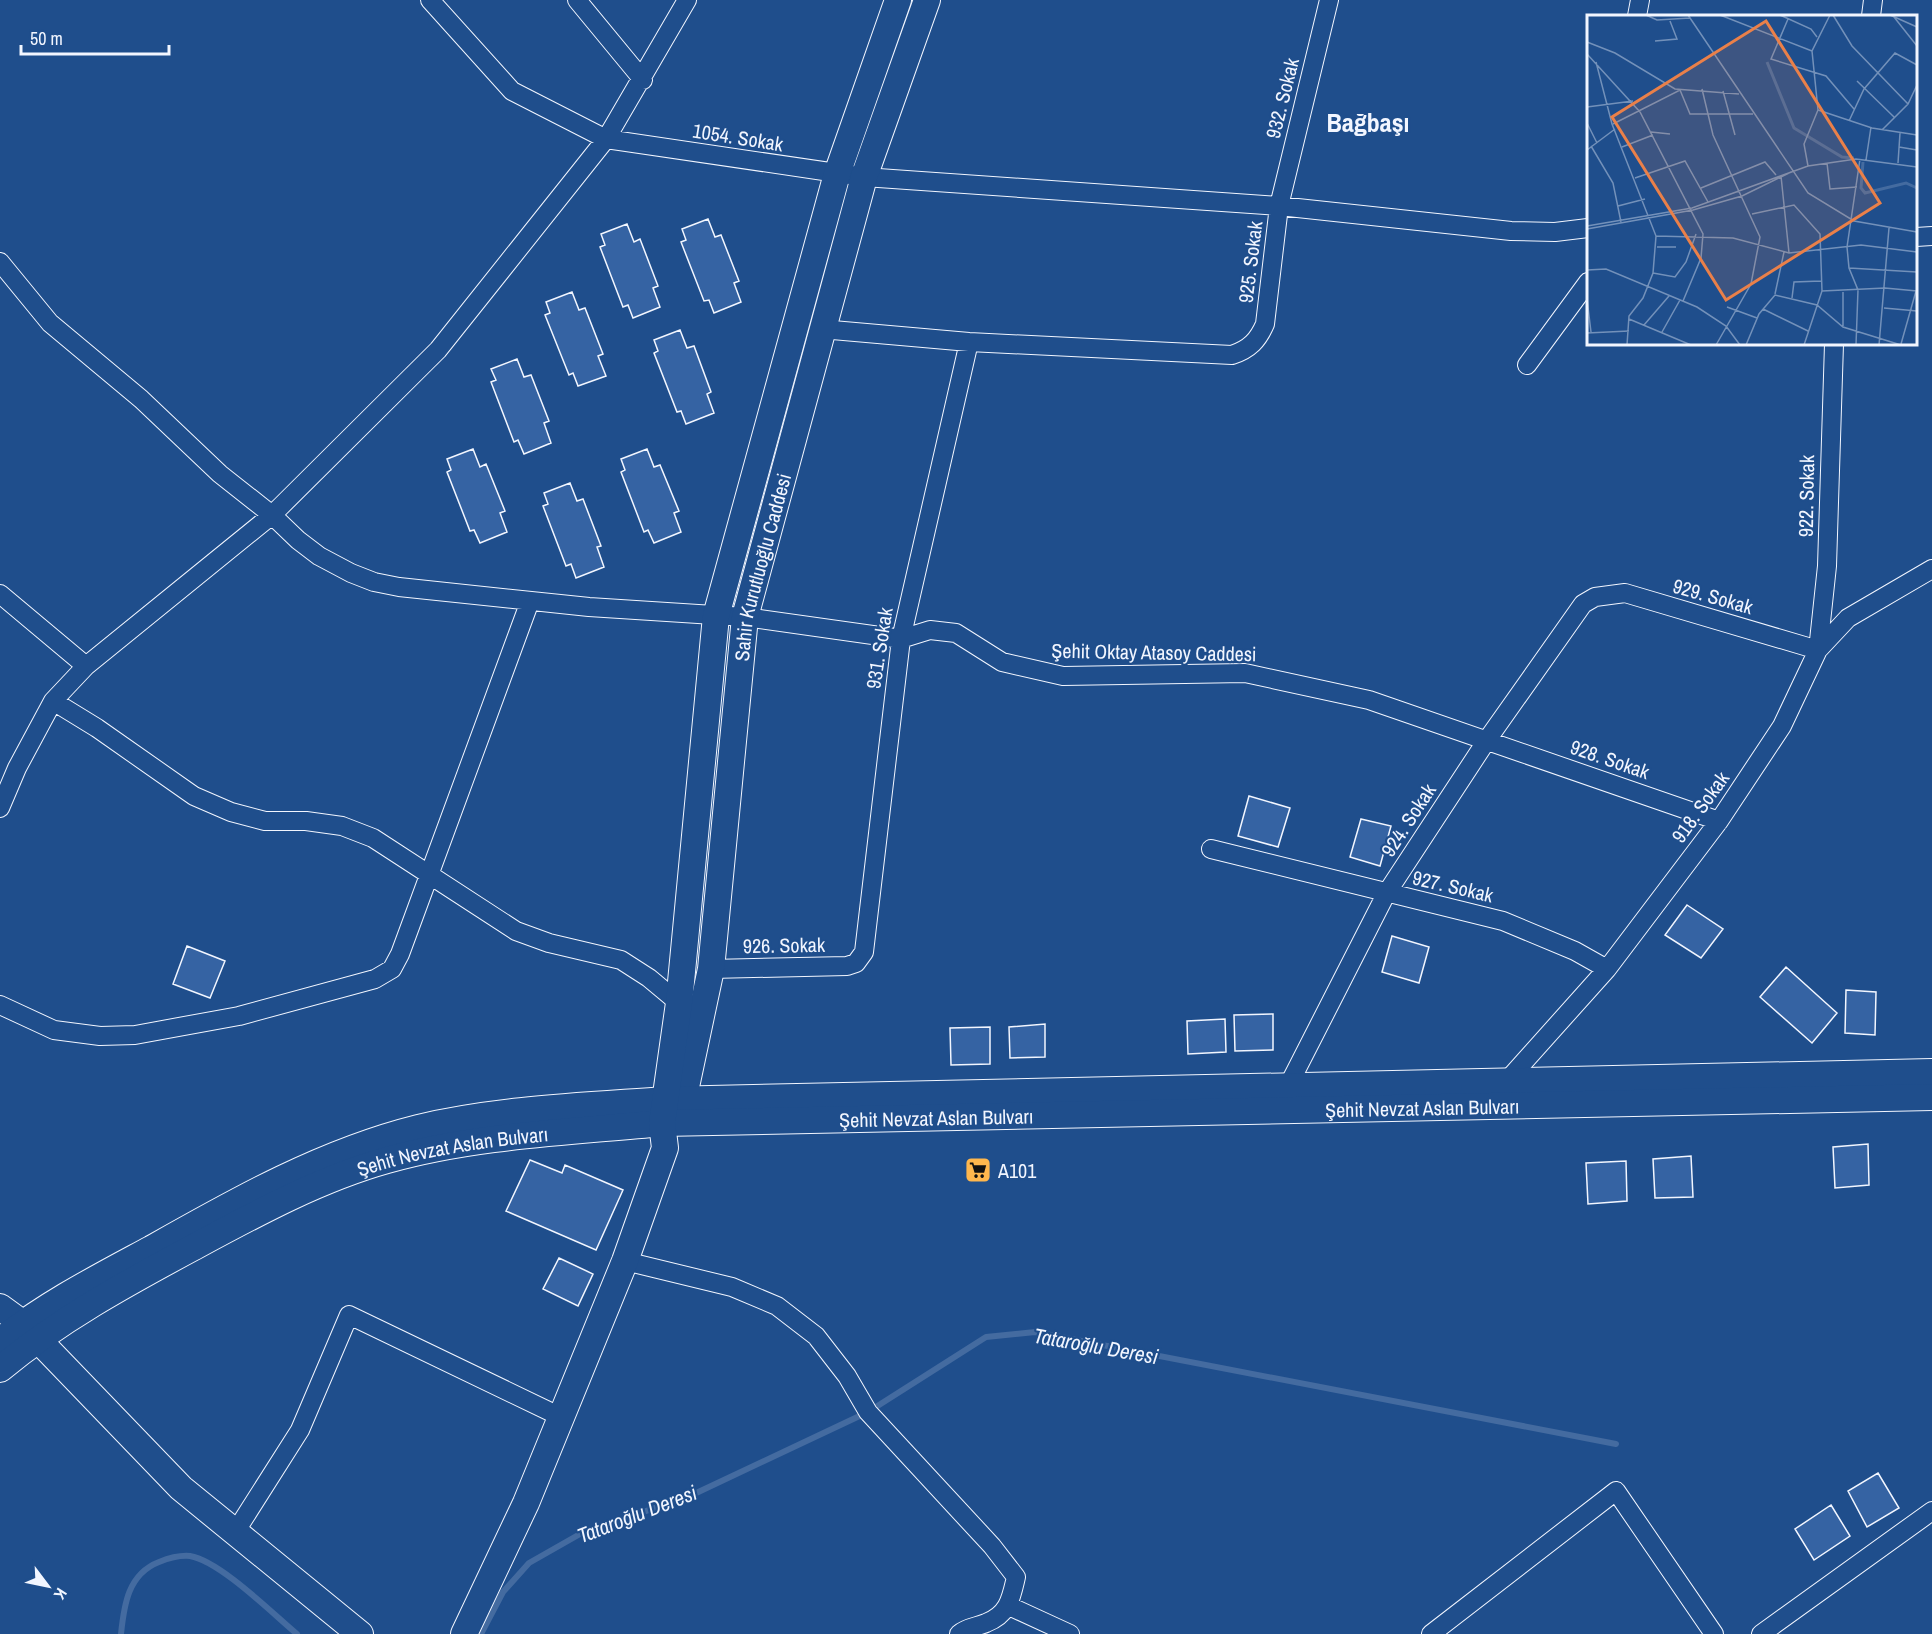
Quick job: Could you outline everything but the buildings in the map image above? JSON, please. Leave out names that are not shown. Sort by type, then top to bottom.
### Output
[{"type":"street","name":"1054. Sokak","points":[[430,0],[512,91],[606,140],[864,177],[1279,206],[1511,231],[1555,232],[1587,228]]},
{"type":"street","points":[[577,0],[643,80]]},
{"type":"street","points":[[0,808],[17,768],[53,701],[86,666],[272,515],[438,350],[606,140],[643,80],[687,0]]},
{"type":"street","name":"Sahir Kurutluoğlu Caddesi","points":[[671,1119],[679,1003],[716,616],[837,174],[898,0]]},
{"type":"street","name":"Sahir Kurutluoğlu Caddesi","points":[[671,1119],[711,969],[745,617],[821,329],[864,177],[927,0]]},
{"type":"street","name":"932. Sokak","points":[[1279,206],[1329,0]]},
{"type":"street","points":[[1637,15],[1640,0]]},
{"type":"street","points":[[1871,15],[1873,0]]},
{"type":"street","name":"925. Sokak","points":[[969,342],[1232,355],[1251,346],[1265,324],[1279,206]]},
{"type":"street","points":[[1917,237],[1932,236]]},
{"type":"street","name":"Şehit Oktay Atasoy Caddesi","points":[[0,262],[50,323],[141,399],[220,474],[319,556],[374,582],[399,587],[530,601],[745,617],[901,639],[930,630],[956,633],[1002,662],[1063,676],[1245,673],[1311,685],[1369,700],[1487,740]]},
{"type":"street","points":[[1527,365],[1587,283]]},
{"type":"street","points":[[821,329],[969,342]]},
{"type":"street","name":"931. Sokak","points":[[856,963],[866,946],[901,639],[969,342]]},
{"type":"street","name":"922. Sokak","points":[[1818,650],[1827,566],[1834,345]]},
{"type":"street","name":"918. Sokak","points":[[1505,1083],[1607,969],[1719,821],[1782,726],[1818,650],[1848,618],[1932,569]]},
{"type":"street","name":"929. Sokak","points":[[1595,597],[1625,593],[1818,650]]},
{"type":"street","points":[[0,594],[86,666]]},
{"type":"street","name":"924. Sokak","points":[[1287,1088],[1386,894],[1574,613],[1595,597]]},
{"type":"street","points":[[0,1005],[54,1030],[100,1036],[135,1035],[239,1016],[375,979],[392,969],[530,601]]},
{"type":"street","points":[[53,701],[97,728],[194,796],[231,812],[265,821],[306,821],[342,826],[373,838],[516,931],[549,943],[621,960],[650,978],[679,1003]]},
{"type":"street","name":"928. Sokak","points":[[1487,740],[1719,821]]},
{"type":"street","name":"927. Sokak","points":[[1211,849],[1503,921],[1575,951],[1607,969]]},
{"type":"street","name":"926. Sokak","points":[[711,969],[847,966],[856,963]]},
{"type":"street","name":"Şehit Nevzat Aslan Bulvarı","points":[[0,1341],[71,1315],[248,1218],[333,1179],[376,1164],[445,1147],[671,1119],[1287,1088],[1932,1072]]},
{"type":"street","name":"Şehit Nevzat Aslan Bulvarı","points":[[671,1119],[1932,1097]]},
{"type":"street","points":[[464,1634],[526,1503],[625,1261],[671,1119]]},
{"type":"street","points":[[625,1261],[732,1287],[777,1306],[816,1336],[847,1376],[868,1412],[992,1546],[1016,1576],[1009,1606],[988,1623],[959,1634]]},
{"type":"street","points":[[0,1307],[29,1331],[181,1488],[234,1534],[360,1634]]},
{"type":"street","points":[[234,1534],[300,1430],[349,1315],[561,1418]]},
{"type":"street","name":"Şehit Nevzat Aslan Bulvarı","points":[[0,1369],[29,1331]]},
{"type":"street","points":[[1431,1634],[1616,1491],[1714,1634]]},
{"type":"street","points":[[1761,1634],[1932,1511]]},
{"type":"street","points":[[1009,1606],[1070,1634]]},
{"type":"waterway","name":"Tataroğlu Deresi","points":[[481,1634],[503,1592],[529,1563],[580,1534],[692,1495],[868,1412],[986,1337],[1035,1332],[1616,1444]]},
{"type":"waterway","name":"Tataroğlu Deresi","points":[[121,1634],[126,1602],[140,1574],[159,1562],[186,1556],[216,1567],[297,1634]]},
{"type":"place","name":"A101","points":[[978,1170]]},
{"type":"district","name":"Bağbaşı","points":[[1368,122]]}]
